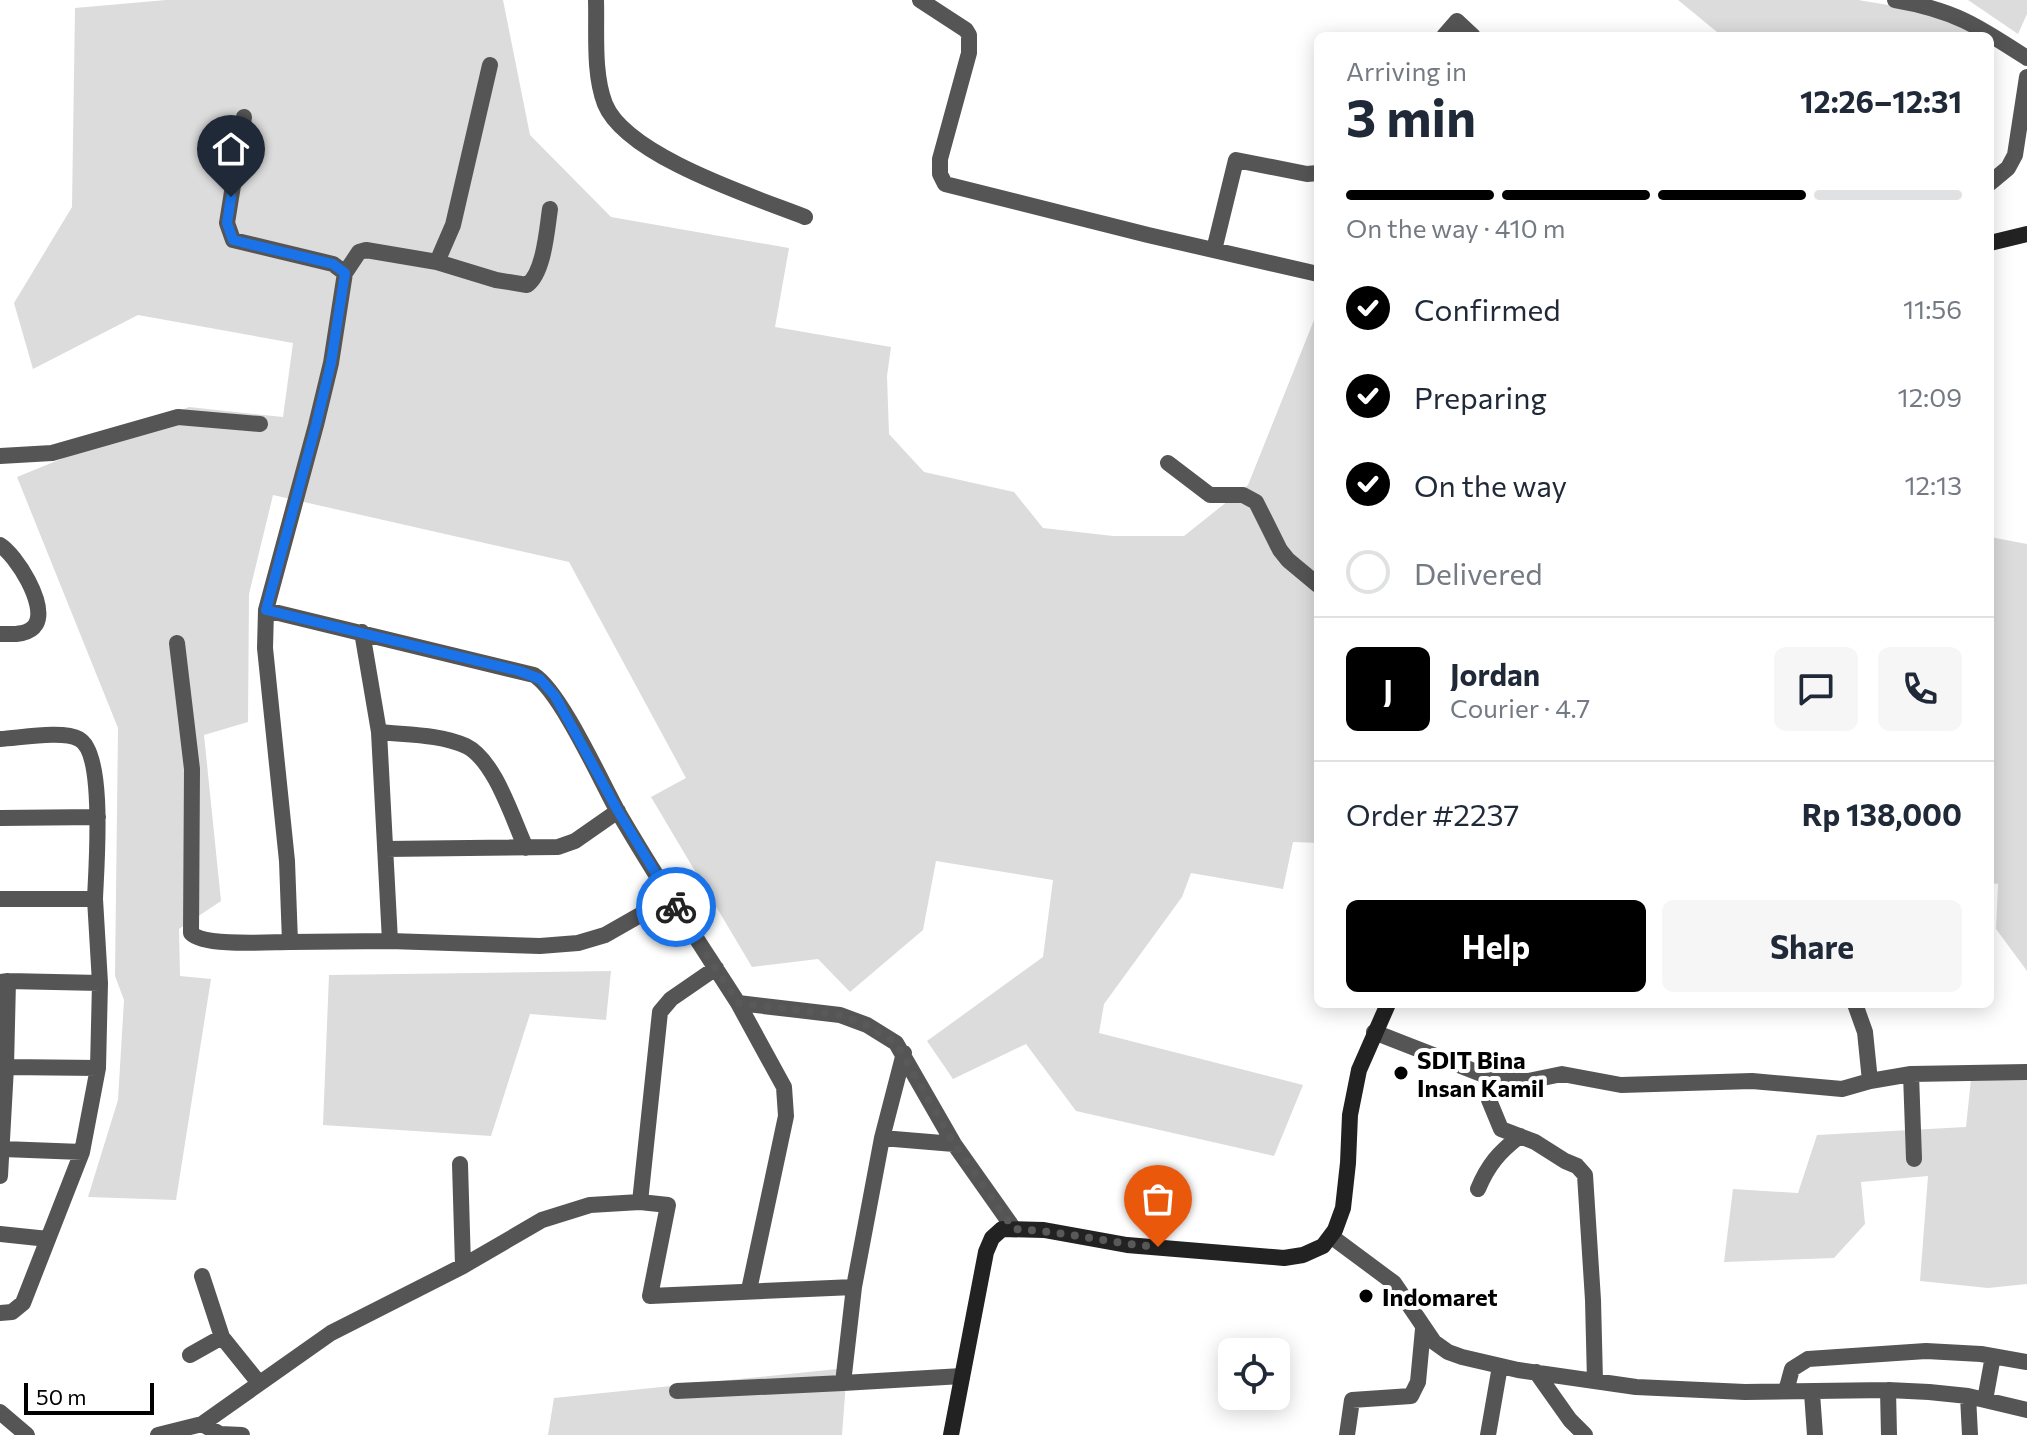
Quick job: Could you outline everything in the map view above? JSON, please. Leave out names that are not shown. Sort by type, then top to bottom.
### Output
[{"type":"street","points":[[596,0],[600,89],[618,125],[634,138],[683,166],[805,217]]},
{"type":"street","points":[[920,0],[966,30],[970,40],[940,159],[940,174],[945,184],[1314,273]]},
{"type":"street","points":[[1895,0],[1950,12],[1987,32]]},
{"type":"street","points":[[1447,32],[1457,21],[1469,32]]},
{"type":"street","points":[[1994,37],[2027,58]]},
{"type":"street","points":[[437,262],[453,225],[490,65]]},
{"type":"street","points":[[1994,180],[2008,168],[2015,155],[2027,77]]},
{"type":"street","points":[[244,117],[227,223],[233,240],[333,264],[345,273]]},
{"type":"street","points":[[1214,250],[1236,160],[1314,173]]},
{"type":"street","points":[[290,942],[287,861],[265,648],[266,610],[331,363],[345,273],[359,252],[366,250],[437,262],[496,280],[527,285],[534,280],[543,253],[550,209]]},
{"type":"street","points":[[1994,242],[2027,234]]},
{"type":"street","points":[[0,456],[52,453],[178,417],[260,424]]},
{"type":"street","points":[[1168,463],[1210,495],[1243,495],[1256,502],[1273,538],[1288,560],[1314,582]]},
{"type":"street","points":[[0,545],[21,569],[38,609],[36,624],[31,629],[17,634],[0,634]]},
{"type":"street","points":[[266,610],[534,675],[555,696],[618,811],[738,1003],[784,1087],[786,1116],[749,1290]]},
{"type":"street","points":[[362,632],[379,732],[390,941]]},
{"type":"street","points":[[177,643],[192,769],[191,933],[198,939],[540,946],[578,943],[605,935],[670,898]]},
{"type":"street","points":[[379,732],[441,739],[473,750],[495,779],[526,848]]},
{"type":"street","points":[[0,739],[70,735],[88,745],[94,760],[98,817],[95,899],[100,983],[98,1068],[82,1152],[23,1303],[12,1312],[0,1313]]},
{"type":"street","points":[[385,849],[526,848],[568,844],[618,811]]},
{"type":"street","points":[[0,818],[98,817]]},
{"type":"street","points":[[0,899],[95,899]]},
{"type":"street","points":[[640,1202],[660,1012],[671,999],[716,968]]},
{"type":"street","points":[[0,1176],[6,1067],[4,982],[100,983]]},
{"type":"street","points":[[738,1003],[840,1015],[867,1025],[896,1043],[954,1144],[1014,1229]]},
{"type":"street","points":[[951,1435],[989,1244],[1002,1229],[1044,1230],[1127,1245],[1284,1258],[1313,1252],[1332,1237],[1343,1208],[1353,1092],[1363,1057],[1386,1008]]},
{"type":"street","points":[[1856,1008],[1865,1032],[1870,1081]]},
{"type":"street","points":[[1374,1032],[1497,1080],[1528,1081],[1562,1074],[1621,1085],[1752,1081],[1842,1089],[1911,1074],[2027,1072]]},
{"type":"street","points":[[843,1383],[854,1287],[882,1138],[904,1053]]},
{"type":"street","points":[[6,1067],[98,1068]]},
{"type":"street","points":[[1911,1074],[1914,1159]]},
{"type":"street","points":[[1497,1080],[1489,1100],[1501,1129],[1535,1142],[1577,1166],[1585,1175],[1595,1381]]},
{"type":"street","points":[[1478,1189],[1487,1167],[1499,1152],[1520,1136]]},
{"type":"street","points":[[882,1138],[954,1144]]},
{"type":"street","points":[[3,1149],[82,1152]]},
{"type":"street","points":[[460,1164],[463,1266]]},
{"type":"street","points":[[158,1435],[202,1424],[331,1333],[463,1266],[520,1231],[563,1211],[590,1205],[640,1202],[668,1205],[650,1296],[854,1287]]},
{"type":"street","points":[[0,1234],[48,1239]]},
{"type":"street","points":[[1332,1237],[1394,1283],[1434,1342],[1448,1352],[1500,1366],[1636,1387],[1812,1393],[1888,1390],[1968,1396],[2027,1410]]},
{"type":"street","points":[[202,1276],[222,1337],[259,1383]]},
{"type":"street","points":[[1347,1435],[1352,1400],[1405,1397],[1415,1392],[1423,1329]]},
{"type":"street","points":[[190,1355],[222,1337]]},
{"type":"street","points":[[1786,1391],[1792,1369],[1808,1359],[1926,1351],[2027,1362]]},
{"type":"street","points":[[1985,1400],[1993,1356]]},
{"type":"street","points":[[1488,1435],[1500,1366]]},
{"type":"street","points":[[1536,1372],[1570,1420],[1585,1435]]},
{"type":"street","points":[[677,1391],[962,1376]]},
{"type":"street","points":[[1888,1390],[1889,1435]]},
{"type":"street","points":[[1812,1393],[1815,1435]]},
{"type":"street","points":[[1968,1396],[1970,1435]]},
{"type":"street","points":[[0,1412],[27,1435]]},
{"type":"street","points":[[202,1424],[220,1434],[242,1435]]},
{"type":"shaded area","points":[[166,0],[503,0],[530,135],[611,217],[789,248],[775,327],[891,347],[887,376],[889,434],[924,472],[1014,492],[1043,528],[1113,536],[1184,536],[1248,485],[1314,320],[1314,843],[1293,842],[1283,889],[1191,873],[1182,897],[1104,1004],[1099,1033],[1303,1085],[1274,1156],[1076,1111],[1026,1044],[953,1079],[927,1041],[1043,957],[1053,880],[936,861],[923,930],[850,992],[818,959],[752,967],[651,797],[686,778],[569,562],[273,495],[249,594],[248,722],[204,735],[221,901],[179,929],[180,976],[211,979],[176,1200],[88,1197],[118,1100],[124,1000],[115,976],[118,728],[17,477],[189,407],[283,417],[293,343],[138,315],[33,369],[14,303],[72,207],[75,8]]},
{"type":"shaded area","points":[[1678,0],[1858,0],[1925,11],[1970,27],[1971,32],[1717,32]]},
{"type":"shaded area","points":[[1968,0],[2027,0],[2027,14],[2018,34]]},
{"type":"shaded area","points":[[1994,538],[2027,544],[2027,971],[1996,929],[1998,884],[1994,884]]},
{"type":"shaded area","points":[[611,971],[606,1020],[530,1014],[491,1136],[323,1125],[329,975]]},
{"type":"shaded area","points":[[2027,1078],[2027,1284],[1988,1288],[1920,1281],[1928,1176],[1861,1182],[1865,1224],[1834,1258],[1724,1262],[1733,1189],[1798,1193],[1817,1135],[1966,1127],[1971,1079]]},
{"type":"shaded area","points":[[847,1368],[842,1435],[548,1435],[554,1398]]},
{"type":"way so far","points":[[676,907],[738,1003],[840,1015],[867,1025],[896,1043],[954,1144],[1014,1229],[1044,1230],[1127,1245],[1158,1247]]},
{"type":"place","name":"SDIT Bina Insan Kamil","points":[[1401,1073]]},
{"type":"place","name":"Indomaret","points":[[1366,1296]]},
{"type":"route","points":[[231,197],[227,223],[233,240],[333,264],[345,273],[331,363],[266,610],[519,671],[540,679],[555,696],[618,811],[676,907]]}]
